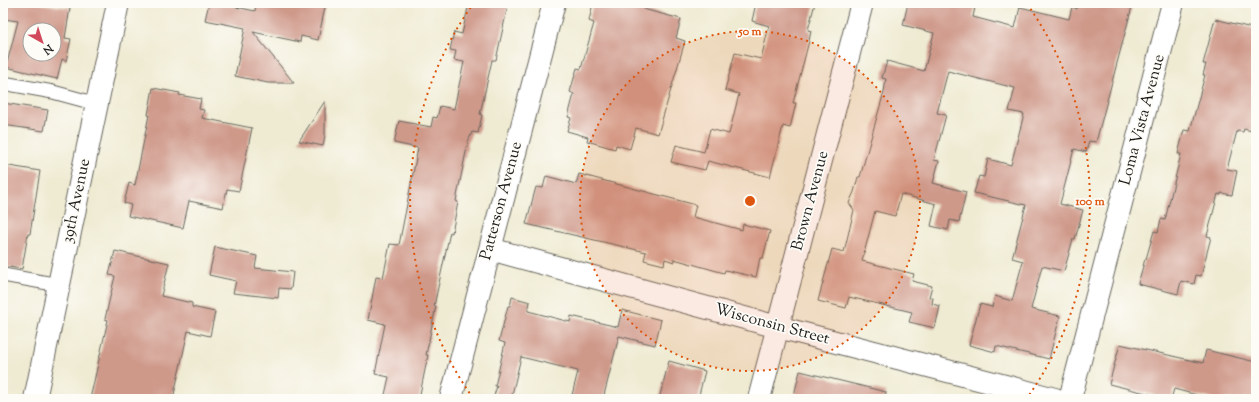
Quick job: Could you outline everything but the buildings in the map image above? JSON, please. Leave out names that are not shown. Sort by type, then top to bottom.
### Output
[{"type":"street","name":"39th Avenue","points":[[35,399],[118,3]]},
{"type":"street","name":"Patterson Avenue","points":[[451,399],[554,3]]},
{"type":"street","name":"Brown Avenue","points":[[759,399],[862,3]]},
{"type":"street","name":"Loma Vista Avenue","points":[[1070,399],[1173,3]]},
{"type":"street","name":"Wisconsin Street","points":[[490,249],[778,327],[1055,399]]},
{"type":"lane","points":[[3,83],[53,92],[97,104]]},
{"type":"lane","points":[[3,275],[59,285]]}]
